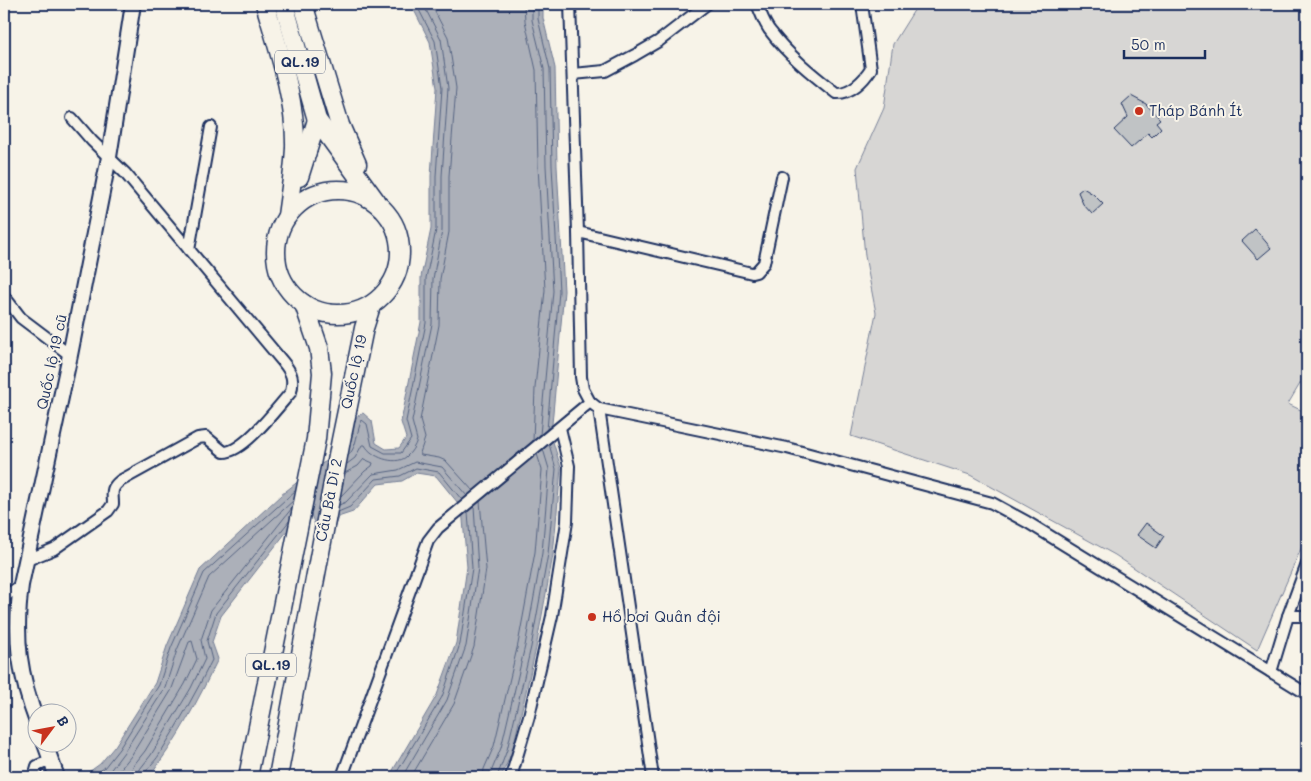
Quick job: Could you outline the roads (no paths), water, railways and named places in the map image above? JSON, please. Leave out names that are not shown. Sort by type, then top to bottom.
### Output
[{"type":"highway","points":[[265,4],[279,51],[290,100],[295,146],[287,216]]},
{"type":"highway","name":"QL.19","points":[[284,4],[317,120],[378,204]]},
{"type":"highway","points":[[303,4],[340,125],[378,204],[391,219],[399,237],[401,257],[396,276],[386,293],[371,306],[355,312],[337,315],[320,312],[304,304],[289,290],[280,273],[276,253],[279,234],[287,216],[317,120]]},
{"type":"highway","points":[[287,216],[299,204],[314,194],[330,190],[347,190],[364,195],[378,204]]},
{"type":"highway","name":"Quốc lộ 19","points":[[304,304],[319,348],[322,373],[316,439]]},
{"type":"highway","name":"Quốc lộ 19","points":[[340,440],[361,342],[371,306]]},
{"type":"highway","name":"Cầu Bà Di 2","points":[[248,777],[316,439]]},
{"type":"highway","name":"Cầu Bà Di 2","points":[[278,777],[340,440]]},
{"type":"street","name":"Quốc lộ 19 cũ","points":[[30,704],[26,694],[18,642],[18,610],[21,585],[70,356],[109,157],[133,4]]},
{"type":"street","points":[[570,4],[581,377],[583,389],[590,402],[598,409],[787,448],[992,503],[1027,522],[1307,694]]},
{"type":"street","points":[[573,74],[605,70],[635,55],[659,41],[707,4]]},
{"type":"street","points":[[757,4],[770,31],[780,43],[810,72],[836,93],[842,93],[859,83],[871,69],[862,4]]},
{"type":"street","points":[[27,560],[54,549],[108,511],[113,504],[113,488],[120,481],[198,438],[206,437],[224,452],[234,450],[246,442],[291,392],[294,382],[288,369],[125,173],[92,141],[72,118]]},
{"type":"street","points":[[189,250],[211,127]]},
{"type":"street","points":[[578,232],[752,273],[756,272],[760,270],[764,263],[782,177]]},
{"type":"street","points":[[4,296],[21,318],[70,356]]},
{"type":"street","points":[[342,777],[428,541],[438,528],[590,402]]},
{"type":"street","points":[[598,409],[653,777]]},
{"type":"street","points":[[512,777],[529,716],[552,616],[567,522],[569,466],[560,428]]},
{"type":"street","points":[[1272,672],[1288,616],[1307,564]]},
{"type":"street","points":[[4,597],[21,585]]},
{"type":"street","points":[[1288,616],[1307,616]]},
{"type":"street","points":[[48,754],[57,777]]},
{"type":"street","points":[[34,777],[37,766],[51,760]]},
{"type":"water","points":[[411,4],[543,4],[543,18],[555,68],[557,166],[564,291],[551,435],[561,468],[553,555],[536,648],[512,752],[501,777],[389,777],[437,695],[456,643],[467,567],[462,508],[436,476],[416,473],[402,481],[378,484],[353,512],[338,517],[331,538],[318,533],[310,512],[298,517],[221,616],[212,642],[218,659],[195,705],[159,764],[148,777],[82,777],[100,764],[115,746],[155,683],[167,646],[200,570],[281,495],[319,465],[347,451],[356,417],[363,413],[372,421],[376,443],[386,449],[399,448],[406,438],[401,422],[421,322],[421,277],[431,229],[431,176],[437,88],[430,42]]},
{"type":"place","name":"Tháp Bánh Ít","points":[[1139,111]]},
{"type":"place","name":"Hồ bơi Quân đội","points":[[592,617]]}]
